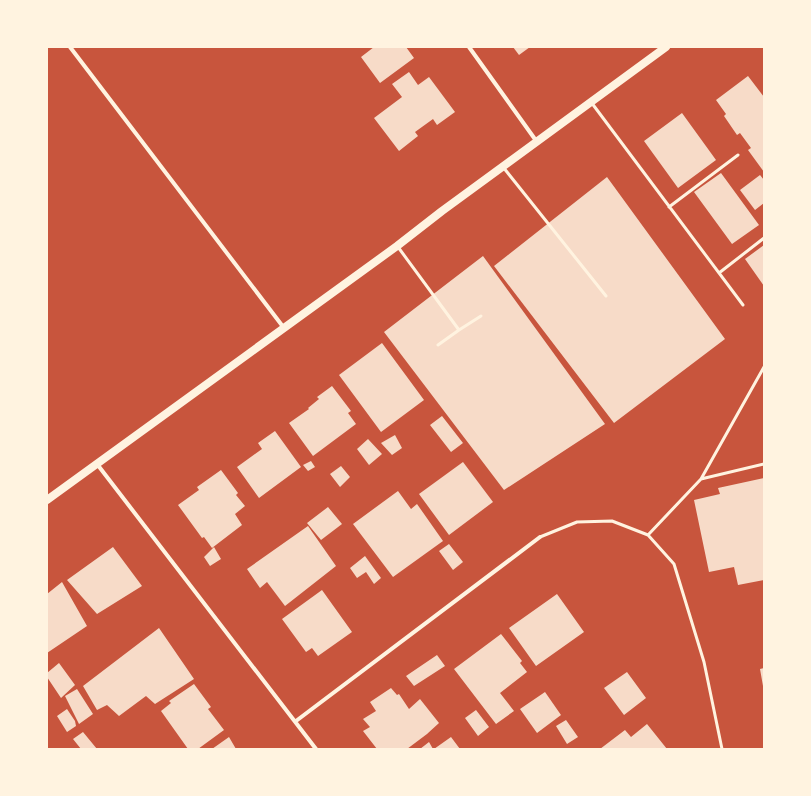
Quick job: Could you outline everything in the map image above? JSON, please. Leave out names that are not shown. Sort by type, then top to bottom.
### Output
[{"type":"main road","points":[[47,500],[397,246],[591,102],[657,50],[666,47]]},
{"type":"street","points":[[70,47],[284,328]]},
{"type":"street","points":[[469,47],[537,142]]},
{"type":"street","points":[[97,464],[296,721],[316,749]]},
{"type":"street","points":[[296,721],[540,537]]},
{"type":"lane","points":[[591,102],[743,305]]},
{"type":"lane","points":[[669,207],[738,155]]},
{"type":"lane","points":[[503,167],[606,296]]},
{"type":"lane","points":[[718,273],[764,238]]},
{"type":"lane","points":[[397,246],[459,330]]},
{"type":"lane","points":[[438,346],[481,316]]},
{"type":"lane","points":[[648,535],[701,479],[764,367]]},
{"type":"lane","points":[[701,479],[764,464]]},
{"type":"lane","points":[[540,537],[577,522],[612,521],[648,535],[674,564],[704,662],[722,749]]},
{"type":"building","points":[[374,47],[406,47],[414,58],[380,83],[361,57]]},
{"type":"building","points":[[513,47],[530,47],[519,55]]},
{"type":"building","points":[[409,72],[418,85],[429,77],[455,112],[437,125],[433,119],[415,132],[418,136],[399,151],[374,118],[402,97],[392,84]]},
{"type":"building","points":[[748,76],[764,97],[764,172],[748,150],[751,148],[740,133],[737,135],[724,116],[726,114],[716,100]]},
{"type":"building","points":[[682,113],[716,160],[678,188],[644,141]]},
{"type":"building","points":[[721,173],[759,225],[732,244],[694,192]]},
{"type":"building","points":[[760,175],[764,180],[764,203],[755,210],[740,190]]},
{"type":"building","points":[[607,177],[725,339],[614,423],[494,266]]},
{"type":"building","points":[[764,245],[764,286],[745,259]]},
{"type":"building","points":[[483,256],[605,424],[504,490],[384,332]]},
{"type":"building","points":[[382,343],[424,400],[381,432],[339,375]]},
{"type":"building","points":[[332,386],[351,411],[348,413],[356,424],[313,456],[289,423],[309,409],[308,408],[319,399],[317,397]]},
{"type":"building","points":[[442,416],[463,443],[451,452],[430,425]]},
{"type":"building","points":[[275,431],[301,467],[259,498],[237,467],[262,449],[258,443]]},
{"type":"building","points":[[395,435],[402,448],[392,455],[381,443]]},
{"type":"building","points":[[368,439],[382,454],[369,465],[357,449]]},
{"type":"building","points":[[311,461],[315,467],[308,471],[303,465]]},
{"type":"building","points":[[463,462],[493,502],[449,535],[419,494]]},
{"type":"building","points":[[341,466],[350,477],[340,487],[330,474]]},
{"type":"building","points":[[221,470],[238,493],[236,495],[245,506],[235,514],[242,525],[212,548],[204,537],[202,538],[178,505],[199,490],[197,487]]},
{"type":"building","points":[[764,478],[764,580],[738,585],[734,567],[709,572],[694,500],[720,494],[718,488]]},
{"type":"building","points":[[398,491],[411,509],[417,504],[443,541],[393,577],[353,524]]},
{"type":"building","points":[[328,507],[342,524],[321,540],[307,523]]},
{"type":"building","points":[[308,526],[336,566],[285,606],[267,582],[260,588],[247,569]]},
{"type":"building","points":[[449,544],[463,562],[453,570],[439,551]]},
{"type":"building","points":[[113,547],[142,586],[97,614],[67,580]]},
{"type":"building","points":[[214,547],[221,559],[210,566],[204,557]]},
{"type":"building","points":[[365,556],[381,578],[374,584],[366,572],[357,578],[350,568]]},
{"type":"building","points":[[62,582],[87,626],[47,653],[47,594]]},
{"type":"building","points":[[322,590],[352,632],[318,656],[312,648],[306,652],[282,619]]},
{"type":"building","points":[[557,594],[584,632],[536,666],[509,628]]},
{"type":"building","points":[[159,628],[194,679],[155,704],[146,696],[119,716],[107,705],[97,710],[83,686]]},
{"type":"building","points":[[501,634],[522,661],[520,663],[527,672],[500,693],[514,711],[496,724],[454,669]]},
{"type":"building","points":[[437,655],[445,666],[414,686],[406,676]]},
{"type":"building","points":[[59,663],[75,685],[61,698],[47,677],[47,673]]},
{"type":"building","points":[[764,668],[764,686],[763,686],[760,669]]},
{"type":"building","points":[[627,672],[646,698],[624,715],[604,688]]},
{"type":"building","points":[[194,684],[211,707],[208,709],[224,730],[198,749],[188,749],[161,711],[171,703],[169,701]]},
{"type":"building","points":[[391,688],[397,695],[399,694],[409,709],[420,699],[439,723],[407,749],[377,749],[363,731],[370,727],[363,719],[376,711],[370,702]]},
{"type":"building","points":[[77,689],[93,714],[79,724],[65,696]]},
{"type":"building","points":[[545,692],[561,715],[537,733],[520,709]]},
{"type":"building","points":[[67,709],[75,721],[76,726],[67,732],[57,716]]},
{"type":"building","points":[[476,710],[489,727],[478,736],[465,718]]},
{"type":"building","points":[[566,720],[578,737],[567,744],[556,726]]},
{"type":"building","points":[[647,724],[667,749],[600,749],[625,730],[631,737]]},
{"type":"building","points":[[83,732],[97,749],[81,749],[73,739]]},
{"type":"building","points":[[229,737],[236,749],[212,749]]},
{"type":"building","points":[[451,737],[460,749],[434,749]]},
{"type":"building","points":[[429,742],[433,749],[420,749]]}]
